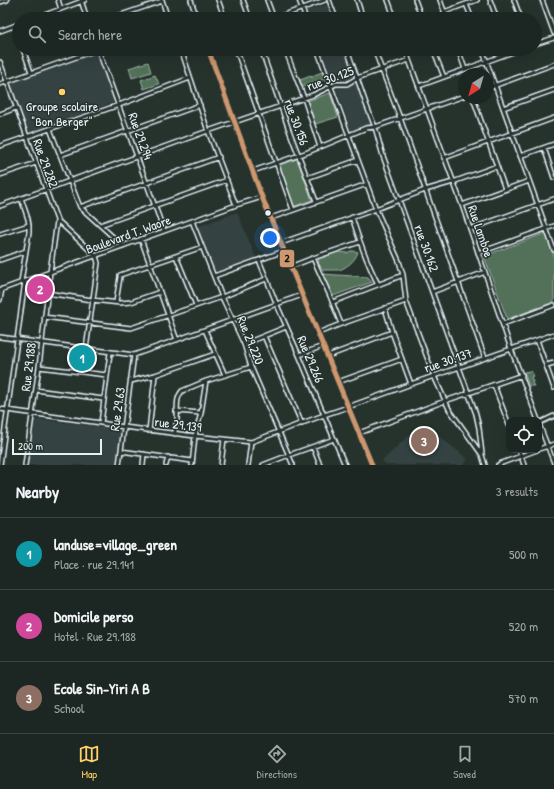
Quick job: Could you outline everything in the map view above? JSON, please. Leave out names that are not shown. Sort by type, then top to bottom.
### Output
[{"type":"street","points":[[0,2],[7,0]]},
{"type":"street","points":[[58,0],[61,9]]},
{"type":"street","points":[[53,12],[83,0],[86,12]]},
{"type":"street","points":[[129,12],[162,0],[166,12]]},
{"type":"street","points":[[191,0],[195,12]]},
{"type":"street","points":[[218,0],[222,12]]},
{"type":"street","points":[[243,0],[247,12]]},
{"type":"street","points":[[267,0],[271,12]]},
{"type":"street","points":[[299,0],[303,12]]},
{"type":"street","points":[[292,12],[325,0]]},
{"type":"street","points":[[329,0],[333,12]]},
{"type":"street","points":[[357,0],[361,12]]},
{"type":"street","points":[[388,0],[392,12]]},
{"type":"street","points":[[415,0],[419,12]]},
{"type":"street","points":[[440,0],[444,12],[477,0]]},
{"type":"street","points":[[490,0],[494,12]]},
{"type":"street","points":[[514,0],[518,12]]},
{"type":"street","points":[[542,0],[554,33]]},
{"type":"street","points":[[466,4],[469,12]]},
{"type":"street","points":[[0,32],[12,27]]},
{"type":"street","points":[[542,42],[554,38]]},
{"type":"street","points":[[26,56],[31,72]]},
{"type":"street","points":[[0,84],[78,56]]},
{"type":"street","name":"Rue 29.294","points":[[101,56],[164,231]]},
{"type":"street","points":[[183,56],[208,131],[236,205]]},
{"type":"street","points":[[210,56],[234,122],[290,267],[372,465]]},
{"type":"street","points":[[238,56],[293,210]]},
{"type":"street","name":"rue 30.156","points":[[263,56],[298,155],[316,201]]},
{"type":"street","points":[[288,56],[304,98],[320,147]]},
{"type":"street","points":[[321,56],[376,209],[399,261],[403,275],[406,301],[434,376],[445,401],[482,455],[485,465]]},
{"type":"street","name":"rue 30.162","points":[[349,56],[375,127],[383,156],[460,366],[477,421],[482,455]]},
{"type":"street","points":[[377,56],[485,358]]},
{"type":"street","name":"Rue Lamboe","points":[[408,56],[462,204],[511,349],[537,417]]},
{"type":"street","points":[[436,56],[444,77]]},
{"type":"street","points":[[460,56],[465,68]]},
{"type":"street","points":[[485,56],[554,250]]},
{"type":"street","points":[[468,68],[504,56]]},
{"type":"street","name":"rue 30.125","points":[[0,206],[208,131],[317,94],[336,84],[348,84],[357,78],[409,60]]},
{"type":"street","name":"Rue 29.282","points":[[0,62],[57,220],[96,256]]},
{"type":"street","points":[[496,85],[554,64]]},
{"type":"street","points":[[419,86],[458,72]]},
{"type":"street","points":[[0,146],[190,78]]},
{"type":"street","points":[[503,108],[554,90]]},
{"type":"street","points":[[253,171],[320,147],[366,128],[375,127],[458,98]]},
{"type":"street","points":[[475,104],[505,189]]},
{"type":"street","points":[[60,155],[200,105]]},
{"type":"street","points":[[0,114],[16,108]]},
{"type":"street","points":[[444,158],[554,118]]},
{"type":"street","points":[[50,129],[80,207],[123,246]]},
{"type":"street","points":[[520,156],[554,144]]},
{"type":"street","points":[[544,148],[554,178]]},
{"type":"street","points":[[80,207],[219,157]]},
{"type":"street","points":[[307,178],[358,160]]},
{"type":"street","points":[[0,175],[36,163]]},
{"type":"street","points":[[281,243],[425,190],[453,182],[497,166]]},
{"type":"street","points":[[100,225],[227,180]]},
{"type":"street","points":[[462,204],[529,181]]},
{"type":"street","points":[[271,218],[367,184]]},
{"type":"street","name":"Boulevard T. Waore","points":[[1,290],[262,196]]},
{"type":"street","points":[[21,198],[29,225],[21,282]]},
{"type":"street","points":[[470,229],[554,199]]},
{"type":"street","points":[[352,217],[360,242],[378,284]]},
{"type":"street","name":"Rue 29.188","points":[[25,465],[57,220]]},
{"type":"street","name":"Rue 29.220","points":[[192,221],[222,297],[244,344],[251,367],[294,465]]},
{"type":"street","points":[[0,234],[29,225]]},
{"type":"street","points":[[478,253],[554,226]]},
{"type":"street","points":[[141,239],[177,340]]},
{"type":"street","points":[[290,267],[360,242]]},
{"type":"street","points":[[116,302],[120,276],[202,247]]},
{"type":"street","points":[[0,260],[26,251]]},
{"type":"street","points":[[214,276],[284,251]]},
{"type":"street","points":[[86,349],[98,262],[96,256]]},
{"type":"street","points":[[176,256],[196,306]]},
{"type":"street","points":[[314,258],[341,324]]},
{"type":"street","name":"Rue 29.266","points":[[259,260],[345,465]]},
{"type":"street","points":[[432,292],[485,272]]},
{"type":"street","points":[[333,302],[403,275]]},
{"type":"street","points":[[44,317],[131,328],[222,297],[266,279]]},
{"type":"street","points":[[0,465],[25,281]]},
{"type":"street","points":[[0,300],[1,290]]},
{"type":"street","points":[[47,293],[92,300],[131,302],[160,292]]},
{"type":"street","points":[[0,337],[110,353],[134,355],[302,295]]},
{"type":"street","points":[[318,333],[406,301]]},
{"type":"street","points":[[503,324],[554,305]]},
{"type":"street","points":[[386,308],[392,332],[411,384]]},
{"type":"street","points":[[244,344],[286,327]]},
{"type":"street","points":[[205,330],[225,375]]},
{"type":"street","points":[[328,356],[392,332]]},
{"type":"street","name":"rue 30.137","points":[[348,407],[460,366],[554,334]]},
{"type":"street","points":[[264,336],[302,424]]},
{"type":"street","points":[[537,340],[554,388]]},
{"type":"street","points":[[300,355],[323,346]]},
{"type":"street","points":[[100,423],[110,353]]},
{"type":"street","points":[[131,381],[155,375],[215,354]]},
{"type":"street","name":"Rue 29.63","points":[[119,465],[134,355]]},
{"type":"street","points":[[338,382],[402,359]]},
{"type":"street","points":[[547,366],[554,363]]},
{"type":"street","points":[[39,367],[106,375]]},
{"type":"street","points":[[175,434],[177,401],[182,391],[206,381],[251,367]]},
{"type":"street","points":[[149,431],[155,375]]},
{"type":"street","points":[[359,433],[445,401],[494,386],[522,375]]},
{"type":"street","points":[[121,451],[168,457],[192,463],[195,436],[201,413],[206,381]]},
{"type":"street","points":[[494,386],[506,417]]},
{"type":"street","points":[[36,390],[103,399]]},
{"type":"street","name":"rue 29.139","points":[[0,409],[149,431],[251,442],[348,407]]},
{"type":"street","points":[[176,411],[201,413]]},
{"type":"street","points":[[542,421],[554,416]]},
{"type":"street","name":"Rue Lamboe","points":[[542,431],[554,463]]},
{"type":"street","points":[[266,465],[334,439]]},
{"type":"street","points":[[221,465],[224,440]]},
{"type":"street","points":[[248,465],[251,442]]},
{"type":"street","points":[[542,448],[554,444]]},
{"type":"street","points":[[312,447],[320,465]]},
{"type":"street","points":[[520,453],[524,465]]},
{"type":"street","points":[[500,464],[530,453]]},
{"type":"street","points":[[143,465],[144,454]]},
{"type":"street","points":[[166,465],[168,457]]},
{"type":"shaded area","points":[[329,4],[332,12],[306,12]]},
{"type":"shaded area","name":"Groupe scolaire \"Bon Berger\"","points":[[82,56],[98,56],[115,102],[28,134],[9,82]]},
{"type":"shaded area","points":[[324,56],[348,56],[372,124],[352,132]]},
{"type":"shaded area","points":[[237,212],[256,258],[219,272],[215,271],[197,227]]},
{"type":"shaded area","points":[[34,419],[122,429],[116,465],[28,465]]},
{"type":"shaded area","points":[[422,423],[468,459],[463,465],[387,465],[382,461]]},
{"type":"green space","points":[[148,62],[151,72],[132,78],[129,68]]},
{"type":"green space","points":[[322,72],[325,79],[302,87],[300,80],[311,76],[312,78],[312,76]]},
{"type":"green space","points":[[155,75],[159,84],[144,89],[141,80]]},
{"type":"green space","points":[[330,93],[338,117],[315,124],[307,101]]},
{"type":"green space","points":[[297,159],[312,200],[292,207],[279,165]]},
{"type":"green space","points":[[546,233],[554,256],[554,302],[507,319],[484,256]]},
{"type":"green space","points":[[350,251],[358,252],[351,263],[340,270],[323,270],[318,263],[318,259],[338,252],[348,253]]},
{"type":"green space","points":[[322,274],[368,277],[372,282],[333,296]]},
{"type":"green space","points":[[524,372],[532,372],[533,376],[531,377],[534,386],[529,386]]},
{"type":"transit line","name":"2","points":[[211,56],[262,197],[372,465]]},
{"type":"place","name":"Groupe scolaire \"Bon Berger\"","points":[[62,92]]},
{"type":"place","name":"Domicile perso","points":[[40,289]]},
{"type":"place","name":"landuse=village_green","points":[[82,358]]},
{"type":"place","name":"Ecole Sin-Yiri A B","points":[[424,441]]}]
